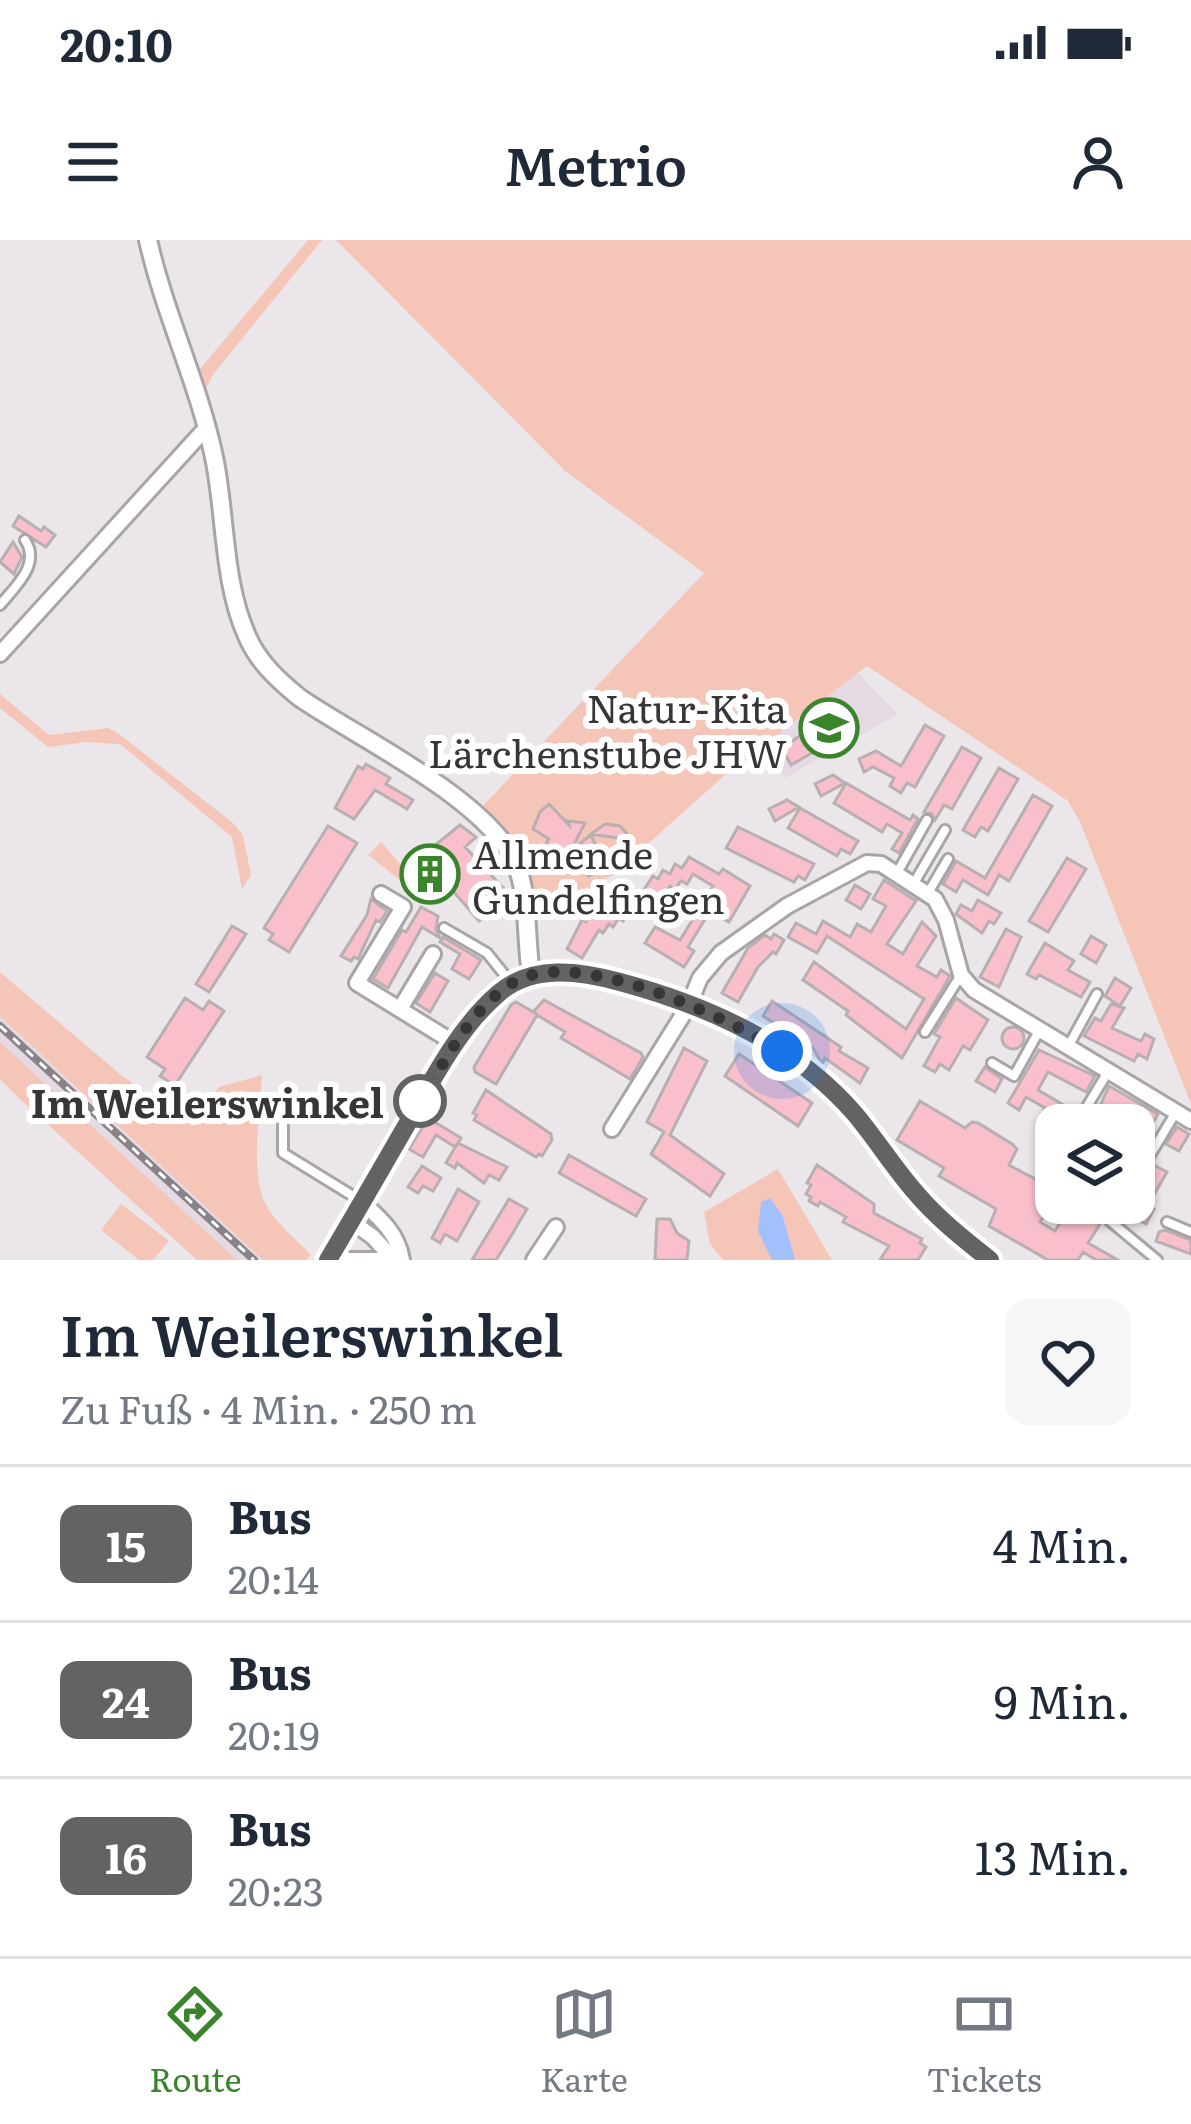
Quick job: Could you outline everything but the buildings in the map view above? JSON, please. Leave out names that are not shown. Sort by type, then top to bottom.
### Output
[{"type":"street","points":[[148,240],[157,283],[207,427],[233,594],[248,640],[263,663],[301,698],[484,823],[515,863],[531,974]]},
{"type":"street","points":[[0,654],[207,427]]},
{"type":"street","points":[[612,1129],[689,1005],[700,978],[721,953],[760,923],[853,867],[877,862],[928,892],[946,920],[961,975],[983,997],[1191,1121]]},
{"type":"street","points":[[381,894],[403,908],[357,983],[456,1043]]},
{"type":"street","points":[[400,1009],[434,954]]},
{"type":"street","points":[[383,1260],[332,1260],[456,1043],[482,1010],[512,983],[531,974],[608,979],[730,1020],[810,1073],[854,1113],[919,1196],[990,1260]]},
{"type":"street","points":[[362,1202],[399,1244],[398,1260]]},
{"type":"street","points":[[351,1221],[398,1260]]},
{"type":"street","points":[[534,1260],[556,1227]]},
{"type":"lane","points":[[0,605],[32,562],[25,540]]},
{"type":"lane","points":[[897,873],[927,820]]},
{"type":"lane","points":[[914,884],[945,830]]},
{"type":"lane","points":[[928,892],[948,859]]},
{"type":"lane","points":[[444,928],[488,953],[512,983]]},
{"type":"lane","points":[[925,1032],[961,975]]},
{"type":"lane","points":[[1068,1046],[1097,994]]},
{"type":"lane","points":[[992,1063],[1014,1076],[1040,1030]]},
{"type":"lane","points":[[1089,1104],[1109,1070]]},
{"type":"lane","points":[[284,1108],[283,1153],[362,1202]]},
{"type":"lane","points":[[1155,1147],[1176,1112]]},
{"type":"lane","points":[[1167,1222],[1191,1232]]},
{"type":"lane","points":[[1114,1224],[1157,1260]]},
{"type":"shaded area","points":[[141,240],[157,258],[200,369],[308,240],[322,240],[212,376],[205,391],[244,612],[293,702],[258,671],[232,622],[218,566],[205,452],[198,446],[195,416],[144,267]]},
{"type":"shaded area","points":[[336,240],[1191,240],[1191,1104],[1068,801],[867,666],[725,775],[614,874],[536,919],[519,855],[480,809],[704,573],[565,471]]},
{"type":"shaded area","name":"Natur-Kita Lärchenstube JHW","points":[[858,673],[898,714],[785,778],[767,743]]},
{"type":"shaded area","points":[[0,694],[49,735],[108,728],[119,734],[233,823],[243,835],[251,875],[242,889],[232,837],[120,744],[48,747],[0,708]]},
{"type":"shaded area","points":[[381,842],[402,866],[401,881],[368,855]]},
{"type":"shaded area","points":[[0,972],[121,1075],[193,1126],[219,1087],[262,1075],[257,1141],[260,1190],[274,1217],[311,1255],[306,1260],[263,1260],[0,1016]]},
{"type":"shaded area","points":[[0,1016],[263,1260],[237,1260],[143,1175],[0,1042]]},
{"type":"shaded area","points":[[0,1042],[237,1260],[197,1260],[23,1102],[0,1079]]},
{"type":"shaded area","points":[[778,1169],[832,1260],[723,1260],[710,1244],[704,1212]]},
{"type":"shaded area","points":[[121,1204],[169,1241],[153,1260],[139,1260],[101,1230]]},
{"type":"water","points":[[770,1198],[783,1217],[795,1260],[772,1260],[758,1231],[761,1202]]},
{"type":"railway","points":[[0,1026],[254,1260]]},
{"type":"bus line","name":"15","points":[[328,1260],[456,1043],[482,1010],[512,983],[531,974],[561,973],[652,991],[730,1020],[782,1051],[854,1113],[919,1196],[990,1260]]},
{"type":"place","name":"Natur-Kita Lärchenstube JHW","points":[[829,728]]},
{"type":"place","name":"Allmende Gundelfingen","points":[[430,874]]},
{"type":"place","name":"Im Weilerswinkel","points":[[420,1101]]},
{"type":"route","points":[[420,1101],[482,1010],[512,983],[531,974],[597,977],[652,991],[730,1020],[782,1051]]}]
